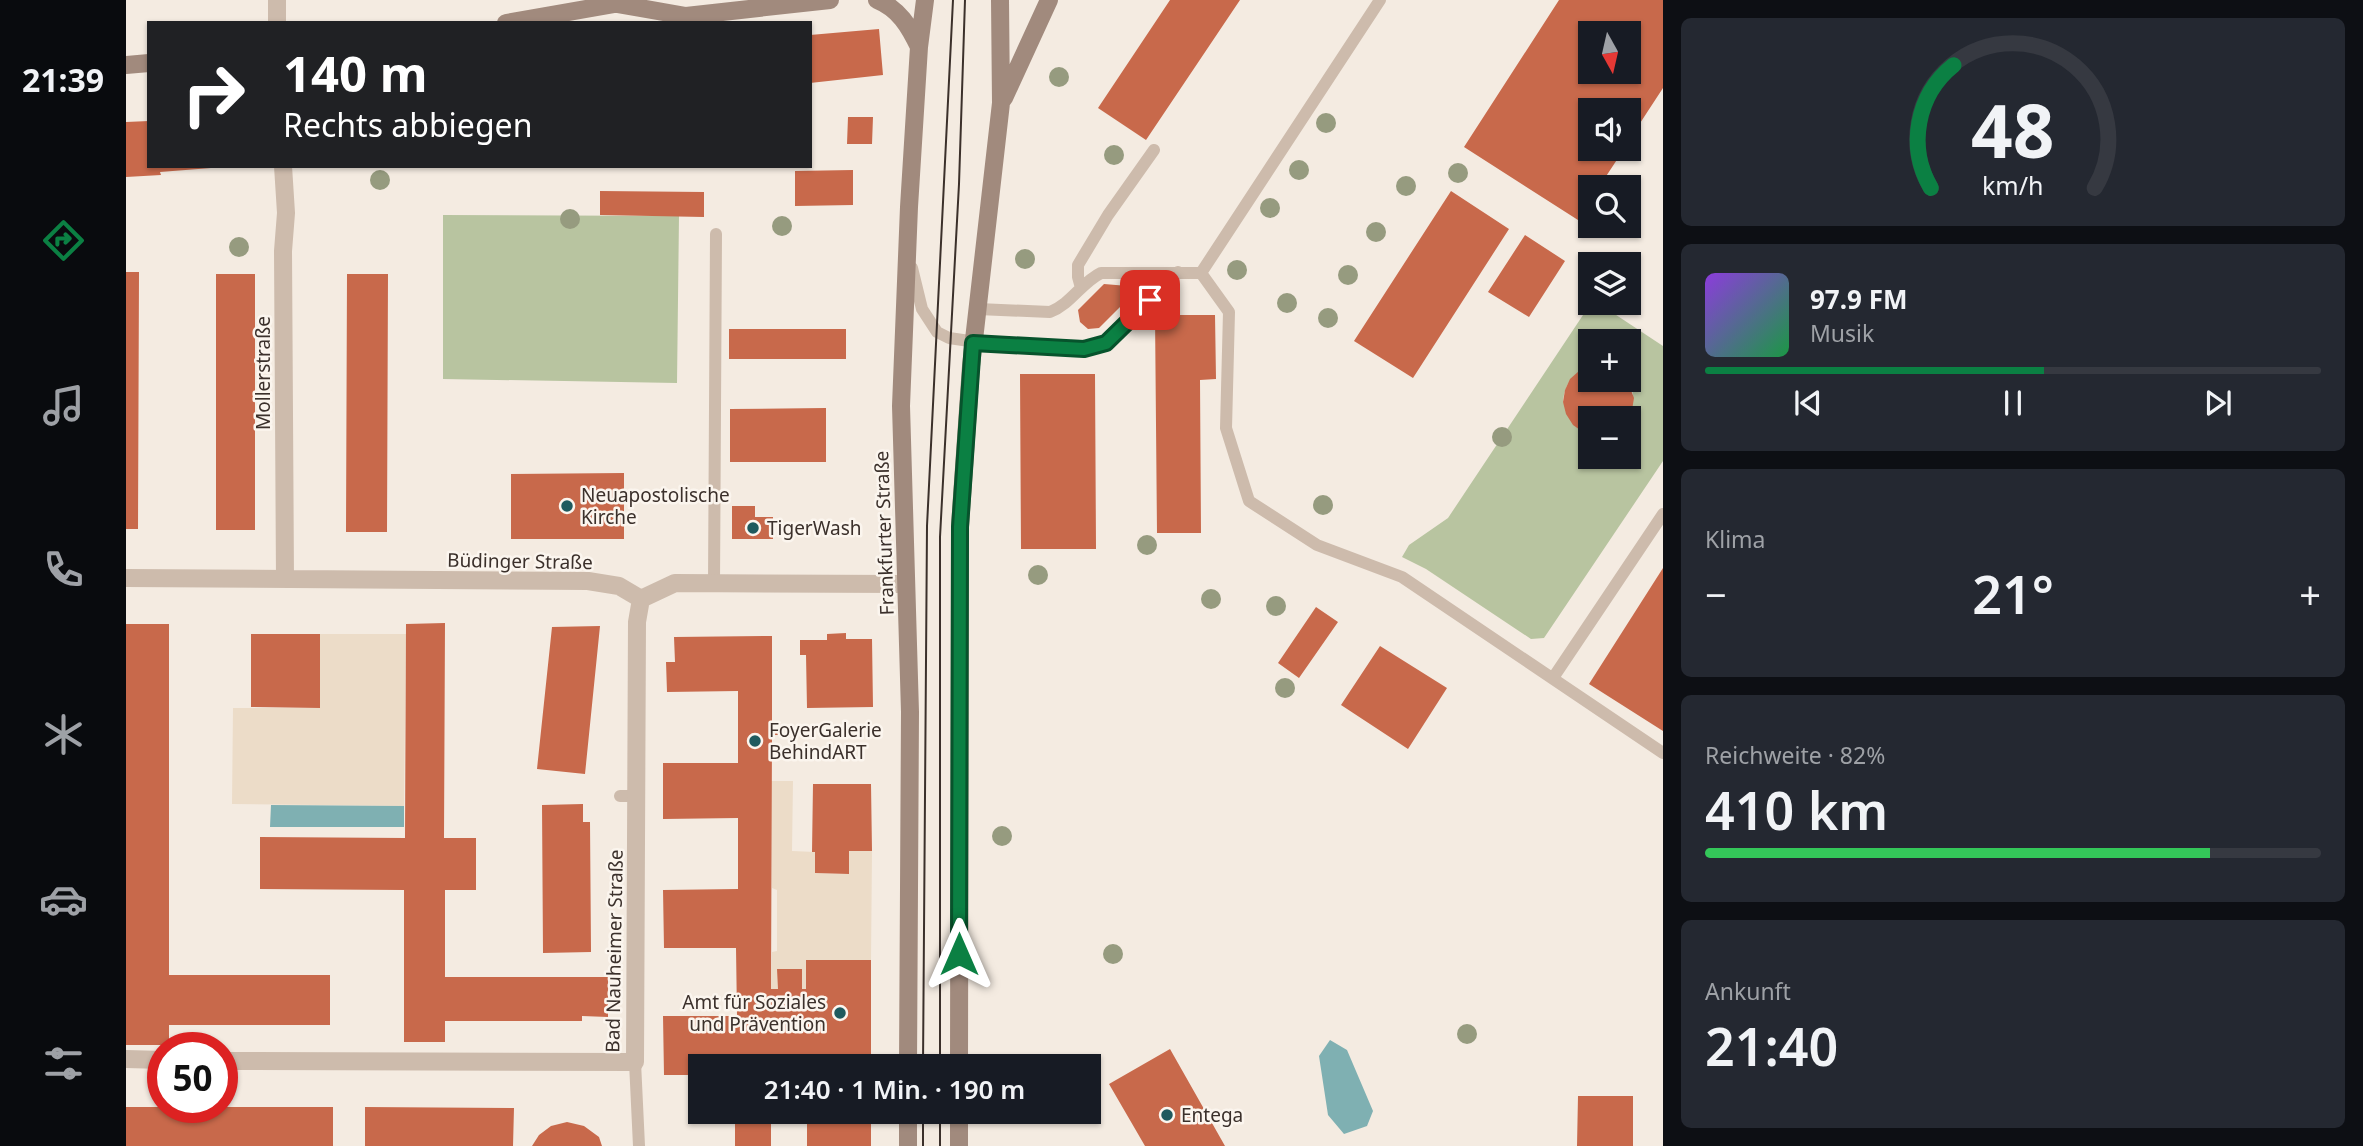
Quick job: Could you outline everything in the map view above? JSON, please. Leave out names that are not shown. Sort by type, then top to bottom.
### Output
[{"type":"main road","points":[[517,21],[626,2],[686,16],[830,0]]},
{"type":"main road","points":[[877,0],[898,13],[909,26],[919,47]]},
{"type":"main road","name":"Frankfurter Straße","points":[[908,1054],[910,712],[901,406],[907,244],[919,47],[925,0]]},
{"type":"main road","points":[[959,1054],[960,527],[973,343],[1001,103],[1000,0]]},
{"type":"main road","points":[[1001,103],[1049,0]]},
{"type":"main road","points":[[126,65],[147,64]]},
{"type":"main road","points":[[908,1124],[908,1146]]},
{"type":"main road","points":[[959,1124],[959,1146]]},
{"type":"street","points":[[277,0],[277,21]]},
{"type":"street","name":"Mollerstraße","points":[[283,168],[286,213],[283,251],[285,579]]},
{"type":"street","name":"Büdinger Straße","points":[[126,578],[587,581],[619,586],[640,599]]},
{"type":"street","points":[[640,599],[675,583],[906,584]]},
{"type":"street","name":"Bad Nauheimer Straße","points":[[238,1061],[635,1062],[628,796],[640,599]]},
{"type":"street","points":[[126,1059],[147,1060]]},
{"type":"lane","points":[[1201,273],[1380,0]]},
{"type":"lane","points":[[1082,288],[1077,272],[1078,265],[1108,215],[1153,150]]},
{"type":"lane","points":[[714,584],[716,234]]},
{"type":"lane","points":[[907,244],[917,292],[928,318],[937,331],[949,338],[973,343],[1084,349],[1097,347],[1106,343],[1178,272]]},
{"type":"lane","points":[[978,309],[1050,312],[1059,308],[1092,278],[1101,274],[1201,273]]},
{"type":"lane","points":[[1201,273],[1229,312],[1226,428],[1249,501],[1317,545],[1402,577],[1663,752]]},
{"type":"lane","points":[[1553,678],[1663,514]]},
{"type":"lane","points":[[635,1062],[639,1146]]},
{"type":"green space","points":[[443,215],[679,216],[677,383],[443,379]]},
{"type":"green space","points":[[1583,315],[1616,315],[1637,329],[1578,329],[1578,373],[1568,384],[1563,402],[1578,424],[1578,469],[1641,469],[1641,406],[1631,406],[1632,392],[1641,392],[1641,331],[1663,346],[1663,461],[1544,638],[1531,639],[1426,569],[1402,557],[1409,545],[1448,518]]},
{"type":"shaded area","points":[[320,634],[406,634],[404,806],[232,804],[233,708],[320,708]]},
{"type":"shaded area","points":[[771,781],[793,781],[792,851],[815,852],[815,873],[849,874],[849,851],[872,851],[871,960],[806,960],[806,989],[802,989],[801,969],[778,969],[778,989],[771,989],[772,952],[777,951],[777,890],[772,888]]},
{"type":"water","points":[[271,805],[404,806],[404,827],[270,827]]},
{"type":"water","points":[[1330,1040],[1347,1050],[1373,1111],[1367,1126],[1344,1134],[1328,1115],[1319,1056]]},
{"type":"building","points":[[1170,0],[1240,0],[1146,140],[1098,108]]},
{"type":"building","points":[[1559,0],[1663,0],[1663,88],[1641,122],[1641,98],[1578,98],[1578,161],[1616,161],[1607,175],[1578,175],[1578,220],[1464,147]]},
{"type":"building","points":[[879,29],[883,75],[812,83],[812,35]]},
{"type":"building","points":[[848,117],[873,117],[872,144],[847,144]]},
{"type":"building","points":[[147,121],[147,168],[211,168],[126,177],[126,122]]},
{"type":"building","points":[[853,170],[853,205],[795,206],[795,171]]},
{"type":"building","points":[[600,191],[704,192],[704,217],[600,215]]},
{"type":"building","points":[[1451,191],[1509,229],[1413,378],[1354,341]]},
{"type":"building","points":[[1525,235],[1565,261],[1529,317],[1488,292]]},
{"type":"building","points":[[126,272],[139,272],[138,529],[126,529]]},
{"type":"building","points":[[216,274],[255,274],[255,530],[216,530]]},
{"type":"building","points":[[347,274],[388,274],[387,532],[346,532]]},
{"type":"building","points":[[1104,284],[1140,287],[1099,328],[1088,329],[1080,322],[1078,310]]},
{"type":"building","points":[[1155,315],[1215,315],[1216,379],[1200,380],[1201,533],[1157,533]]},
{"type":"building","points":[[729,329],[846,329],[846,359],[729,359]]},
{"type":"building","points":[[1578,372],[1578,392],[1632,392],[1633,406],[1578,406],[1578,428],[1566,414],[1563,402],[1570,379]]},
{"type":"building","points":[[1020,374],[1095,374],[1096,549],[1021,549]]},
{"type":"building","points":[[826,408],[826,462],[730,462],[730,409]]},
{"type":"building","name":"Neuapostolische Kirche","points":[[624,473],[624,539],[511,539],[511,474]]},
{"type":"building","name":"TigerWash","points":[[732,506],[755,506],[755,517],[773,517],[773,539],[732,539]]},
{"type":"building","points":[[1663,568],[1663,731],[1589,684]]},
{"type":"building","points":[[1316,607],[1338,622],[1299,678],[1278,663]]},
{"type":"building","points":[[445,623],[444,838],[476,838],[476,890],[445,890],[445,977],[608,977],[608,1017],[582,1016],[582,1021],[445,1021],[445,1042],[404,1042],[404,890],[260,889],[260,837],[405,838],[406,624]]},
{"type":"building","points":[[126,624],[169,624],[169,975],[330,975],[330,1025],[169,1025],[169,1032],[147,1032],[147,1045],[126,1045]]},
{"type":"building","points":[[600,626],[585,774],[537,769],[552,627]]},
{"type":"building","points":[[846,633],[846,639],[872,639],[873,707],[807,708],[806,655],[800,655],[800,640],[827,640],[827,634]]},
{"type":"building","points":[[251,634],[320,634],[320,708],[251,707]]},
{"type":"building","points":[[772,636],[772,722],[781,723],[781,735],[772,735],[771,989],[778,989],[777,969],[802,969],[802,989],[806,989],[806,960],[871,960],[871,1054],[688,1054],[688,1075],[664,1075],[663,1016],[737,1016],[736,948],[664,948],[663,890],[738,889],[738,818],[663,819],[663,763],[738,763],[738,691],[667,692],[666,662],[675,662],[674,637]]},
{"type":"building","points":[[1380,646],[1447,688],[1408,749],[1341,705]]},
{"type":"building","points":[[813,784],[871,784],[872,851],[849,851],[849,874],[815,873],[815,852],[812,852]]},
{"type":"building","points":[[583,804],[583,822],[590,822],[591,952],[543,953],[542,805]]},
{"type":"building","name":"Entega","points":[[1170,1049],[1225,1146],[1145,1146],[1109,1084]]},
{"type":"building","points":[[1578,1096],[1633,1096],[1633,1146],[1577,1146]]},
{"type":"building","points":[[126,1107],[147,1107],[147,1123],[238,1123],[238,1107],[333,1107],[333,1146],[126,1146]]},
{"type":"building","points":[[365,1107],[514,1108],[513,1146],[365,1146]]},
{"type":"building","points":[[567,1122],[584,1126],[599,1137],[602,1146],[532,1146],[539,1135],[551,1126]]},
{"type":"building","points":[[735,1124],[771,1124],[771,1146],[735,1146]]},
{"type":"building","points":[[807,1124],[871,1124],[871,1146],[807,1146]]},
{"type":"tram line","points":[[923,1054],[927,526],[953,0]]},
{"type":"tram line","points":[[940,1054],[940,537],[959,184],[965,0]]},
{"type":"tram line","points":[[923,1124],[923,1146]]},
{"type":"tram line","points":[[940,1124],[940,1146]]},
{"type":"place","name":"Neuapostolische Kirche","points":[[567,506]]},
{"type":"place","name":"TigerWash","points":[[753,528]]},
{"type":"place","name":"FoyerGalerie BehindART","points":[[755,741]]},
{"type":"place","name":"Amt für Soziales und Prävention","points":[[840,1013]]},
{"type":"place","name":"Entega","points":[[1167,1115]]},
{"type":"route","points":[[959,954],[960,527],[973,343],[1084,349],[1097,347],[1106,343],[1150,300]]}]
